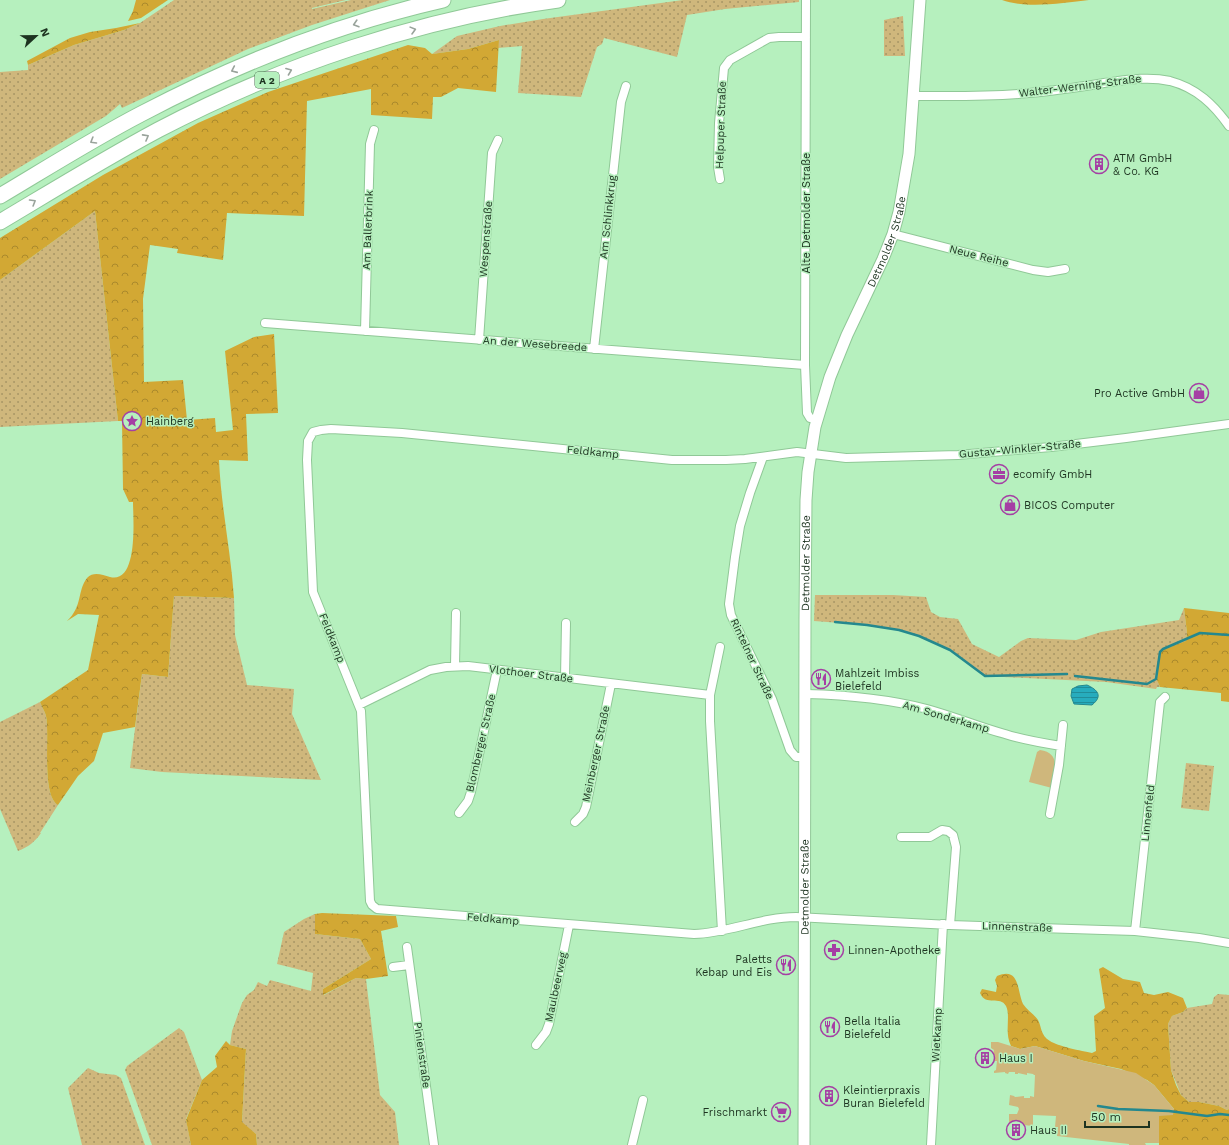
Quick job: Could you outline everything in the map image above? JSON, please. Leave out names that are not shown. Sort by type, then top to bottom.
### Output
[{"type":"highway","name":"A 2","points":[[0,196],[140,115],[180,94],[229,72],[335,31],[443,0]]},
{"type":"highway","name":"A 2","points":[[0,222],[102,161],[157,131],[220,100],[291,70],[369,43],[428,26],[558,0]]},
{"type":"street","name":"Alte Detmolder Straße","points":[[806,0],[805,365],[807,413],[810,418],[817,420]]},
{"type":"street","name":"Detmolder Straße","points":[[804,1145],[806,500],[810,454],[817,420],[830,377],[893,234],[899,212],[908,162],[920,0]]},
{"type":"street","name":"Helpuper Straße","points":[[720,179],[718,167],[719,124],[724,68],[730,60],[769,38],[806,37]]},
{"type":"street","name":"Walter-Werning-Straße","points":[[914,96],[1006,95],[1132,79],[1156,79],[1178,83],[1196,92],[1218,110],[1229,126]]},
{"type":"street","name":"Am Schlinkkrug","points":[[594,349],[621,102],[626,86]]},
{"type":"street","name":"Am Ballerbrink","points":[[365,331],[370,144],[374,130]]},
{"type":"street","name":"Wespenstraße","points":[[479,340],[492,153],[498,140]]},
{"type":"street","name":"Neue Reihe","points":[[893,234],[1033,270],[1048,272],[1065,269]]},
{"type":"street","name":"An der Wesebreede","points":[[265,323],[805,365]]},
{"type":"street","name":"Gustav-Winkler-Straße","points":[[810,454],[846,458],[965,455],[1051,447],[1229,424]]},
{"type":"street","name":"Feldkamp","points":[[804,917],[777,918],[708,934],[694,934],[381,910],[374,907],[370,901],[361,718],[359,705],[313,592],[306,460],[308,441],[313,432],[331,429],[402,433],[672,460],[745,459],[792,452],[810,454]]},
{"type":"street","name":"Rintelner Straße","points":[[763,456],[762,464],[750,493],[740,526],[735,556],[730,609],[770,694],[790,750],[796,757],[806,757]]},
{"type":"street","points":[[455,666],[456,613]]},
{"type":"street","points":[[565,678],[566,623]]},
{"type":"street","points":[[720,646],[710,695],[710,721],[722,931]]},
{"type":"street","name":"Vlothoer Straße","points":[[359,705],[430,670],[455,666],[468,666],[710,695]]},
{"type":"street","name":"Blomberger Straße","points":[[459,813],[468,800],[471,792],[497,670]]},
{"type":"street","name":"Meinberger Straße","points":[[575,822],[583,814],[586,807],[611,684]]},
{"type":"street","name":"Am Sonderkamp","points":[[806,694],[866,698],[900,703],[928,709],[1038,743],[1061,746]]},
{"type":"street","name":"Linnenfeld","points":[[1135,931],[1160,702],[1165,697]]},
{"type":"street","points":[[1050,814],[1063,724]]},
{"type":"street","name":"Wietkamp","points":[[901,837],[930,836],[942,830],[948,831],[953,835],[956,847],[946,925],[931,1145]]},
{"type":"street","name":"Linnenstraße","points":[[804,917],[946,925],[1135,931],[1229,943]]},
{"type":"street","name":"Maulbeerweg","points":[[536,1045],[546,1032],[549,1024],[569,925]]},
{"type":"street","name":"Pinienstraße","points":[[407,946],[434,1145]]},
{"type":"street","points":[[394,967],[409,965]]},
{"type":"street","points":[[632,1145],[643,1100]]},
{"type":"shaded area","points":[[174,0],[346,0],[312,9],[351,0],[390,0],[312,25],[248,49],[122,108],[120,104],[106,116],[0,179],[0,72],[28,70],[28,65],[74,45],[124,30],[140,23]]},
{"type":"shaded area","points":[[683,0],[799,0],[799,2],[725,9],[687,15],[677,57],[604,38],[602,44],[597,47],[581,97],[518,93],[522,46],[498,48],[499,40],[468,49],[432,54],[457,36],[500,26]]},
{"type":"shaded area","points":[[903,16],[905,56],[884,56],[884,20]]},
{"type":"shaded area","points":[[95,211],[118,421],[0,427],[0,280]]},
{"type":"shaded area","points":[[815,595],[893,595],[926,597],[931,612],[940,617],[958,619],[972,644],[999,657],[1021,641],[1028,638],[1076,640],[1101,632],[1179,620],[1184,608],[1187,633],[1186,641],[1157,679],[1160,687],[1157,687],[1156,689],[1106,682],[985,676],[950,649],[919,636],[899,630],[867,625],[814,621]]},
{"type":"shaded area","points":[[174,596],[234,598],[235,635],[247,685],[294,689],[292,714],[321,780],[162,772],[130,768],[142,674],[168,677]]},
{"type":"shaded area","points":[[40,702],[46,714],[47,764],[50,790],[53,799],[58,805],[34,842],[18,851],[0,809],[0,722]]},
{"type":"shaded area","points":[[1040,750],[1047,752],[1054,759],[1055,770],[1052,788],[1029,782],[1037,752]]},
{"type":"shaded area","points":[[1186,763],[1214,766],[1209,811],[1181,808]]},
{"type":"shaded area","points":[[315,914],[315,934],[360,939],[371,959],[323,989],[324,995],[356,978],[366,979],[380,1095],[395,1112],[399,1145],[257,1145],[256,1134],[242,1123],[246,1049],[230,1045],[232,1031],[242,1003],[247,995],[254,990],[258,982],[267,986],[270,980],[311,991],[313,973],[277,964],[284,932]]},
{"type":"shaded area","points":[[1218,994],[1229,995],[1229,1109],[1227,1110],[1219,1106],[1199,1102],[1189,1102],[1181,1095],[1171,1070],[1168,1024],[1172,1016],[1183,1012],[1187,1008],[1212,1004],[1214,997]]},
{"type":"shaded area","points":[[179,1028],[184,1032],[202,1080],[186,1119],[191,1145],[152,1145],[125,1070],[127,1066]]},
{"type":"shaded area","points":[[991,1042],[998,1042],[1020,1049],[1035,1046],[1084,1061],[1136,1073],[1154,1085],[1174,1109],[1173,1115],[1159,1116],[1159,1143],[1145,1143],[1146,1145],[1129,1145],[1057,1136],[1058,1127],[1055,1127],[1056,1116],[1033,1115],[1033,1126],[1014,1124],[1013,1126],[1009,1125],[1009,1114],[1017,1114],[1019,1109],[1018,1107],[1009,1105],[1010,1095],[1015,1097],[1024,1096],[1024,1098],[1030,1098],[1030,1096],[1034,1097],[1035,1075],[1027,1073],[1027,1075],[1018,1073],[1015,1074],[1015,1072],[1009,1072],[1008,1074],[1005,1072],[994,1073],[996,1070],[997,1061],[990,1061],[990,1055],[993,1054],[994,1050],[991,1048]]},
{"type":"shaded area","points":[[88,1068],[99,1073],[116,1075],[121,1078],[145,1145],[82,1145],[68,1088]]},
{"type":"green space","points":[[136,0],[168,0],[141,18],[128,21]]},
{"type":"green space","points":[[1002,0],[1089,0],[1034,5],[1012,3]]},
{"type":"green space","points":[[140,23],[124,30],[74,45],[28,65],[27,61],[70,38],[90,32]]},
{"type":"green space","points":[[499,40],[496,92],[458,88],[441,97],[433,97],[432,119],[371,115],[371,89],[307,101],[304,216],[227,213],[223,260],[177,253],[178,249],[150,245],[143,299],[144,382],[183,380],[187,420],[215,418],[216,432],[233,430],[225,351],[254,337],[274,334],[278,413],[246,414],[248,461],[219,460],[234,598],[174,596],[168,677],[142,674],[135,727],[103,733],[94,761],[78,776],[58,805],[53,799],[50,790],[47,764],[46,714],[40,702],[88,670],[99,615],[78,614],[67,621],[78,604],[82,588],[87,578],[95,574],[110,577],[119,576],[126,570],[130,560],[132,548],[133,502],[129,502],[123,489],[122,421],[118,421],[95,211],[0,280],[0,238],[103,175],[198,123],[268,92],[408,45],[425,48],[432,54],[468,49]]},
{"type":"green space","points":[[1184,608],[1229,613],[1229,702],[1221,701],[1221,693],[1160,687],[1157,680],[1160,651],[1186,641],[1187,633]]},
{"type":"green space","points":[[315,914],[396,916],[398,927],[381,931],[388,976],[366,979],[356,978],[323,995],[323,989],[371,959],[360,939],[315,934]]},
{"type":"green space","points":[[1103,967],[1123,979],[1140,982],[1144,993],[1154,995],[1168,992],[1183,998],[1187,1008],[1183,1012],[1172,1016],[1168,1024],[1171,1070],[1181,1095],[1189,1102],[1199,1102],[1219,1106],[1227,1110],[1229,1109],[1229,1145],[1159,1145],[1159,1143],[1148,1143],[1155,1117],[1174,1109],[1154,1085],[1147,1080],[1121,1069],[1084,1061],[1035,1046],[1020,1049],[1011,1046],[1008,1035],[1008,1014],[1006,1006],[1000,1001],[986,999],[980,993],[982,989],[996,992],[997,986],[995,980],[997,976],[1010,974],[1016,981],[1023,1004],[1038,1020],[1043,1034],[1047,1039],[1058,1045],[1092,1053],[1096,1051],[1094,1016],[1105,1008],[1099,969]]},
{"type":"green space","points":[[226,1041],[230,1045],[246,1049],[242,1122],[256,1134],[257,1145],[191,1145],[186,1120],[202,1080],[217,1067],[215,1056]]},
{"type":"water","points":[[1087,685],[1094,689],[1098,694],[1095,702],[1092,705],[1074,704],[1071,696],[1072,689],[1078,686]]},
{"type":"waterway","points":[[835,622],[899,630],[919,636],[950,650],[985,676],[1067,674]]},
{"type":"waterway","points":[[1075,676],[1147,684],[1156,679],[1160,652],[1163,649],[1200,633],[1229,635]]},
{"type":"waterway","points":[[1098,1106],[1118,1109],[1169,1111],[1207,1116],[1220,1114],[1229,1115]]},
{"type":"place","name":"ATM GmbH & Co. KG","points":[[1099,164]]},
{"type":"place","name":"Pro Active GmbH","points":[[1199,393]]},
{"type":"place","name":"Hainberg","points":[[132,421]]},
{"type":"place","name":"ecomify GmbH","points":[[999,474]]},
{"type":"place","name":"BICOS Computer","points":[[1010,505]]},
{"type":"place","name":"Mahlzeit Imbiss Bielefeld","points":[[821,679]]},
{"type":"place","name":"Linnen-Apotheke","points":[[834,950]]},
{"type":"place","name":"Paletts Kebap und Eis","points":[[786,965]]},
{"type":"place","name":"Bella Italia Bielefeld","points":[[830,1027]]},
{"type":"place","name":"Haus I","points":[[985,1058]]},
{"type":"place","name":"Kleintierpraxis Buran Bielefeld","points":[[829,1096]]},
{"type":"place","name":"Frischmarkt","points":[[781,1112]]},
{"type":"place","name":"Haus II","points":[[1016,1130]]}]
